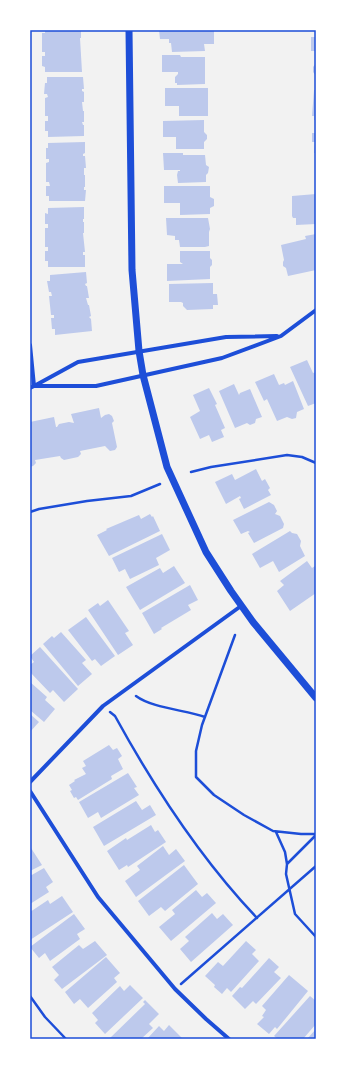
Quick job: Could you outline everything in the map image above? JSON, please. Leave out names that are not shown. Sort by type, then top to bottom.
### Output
[{"type":"street","points":[[129,30],[132,270],[138,351],[167,467],[206,552],[253,622],[316,698]]},
{"type":"street","points":[[32,387],[96,386],[222,358],[281,336],[316,310]]},
{"type":"street","points":[[32,387],[78,362],[226,337],[281,336]]},
{"type":"street","points":[[30,346],[32,387]]},
{"type":"street","points":[[30,782],[103,706],[241,606]]},
{"type":"street","points":[[30,791],[98,897],[175,989],[229,1039]]},
{"type":"path","points":[[191,472],[211,467],[287,454],[302,457],[316,464]]},
{"type":"path","points":[[30,512],[39,509],[87,501],[131,496],[160,484]]},
{"type":"path","points":[[235,635],[205,717],[196,751],[196,777],[214,795],[244,816],[276,831],[316,835]]},
{"type":"path","points":[[136,696],[157,705],[190,712],[205,717]]},
{"type":"path","points":[[103,706],[115,716],[136,754],[187,835],[234,894],[257,918]]},
{"type":"path","points":[[276,831],[285,852],[287,864],[286,874],[294,914],[316,937]]},
{"type":"path","points":[[287,864],[316,835]]},
{"type":"path","points":[[175,989],[316,866]]},
{"type":"path","points":[[30,996],[45,1017],[66,1039]]},
{"type":"building","points":[[45,30],[81,30],[82,72],[45,72],[45,67],[42,66],[42,56],[45,56],[45,52],[42,52],[42,33],[45,33]]},
{"type":"building","points":[[159,30],[214,30],[214,44],[204,44],[205,51],[172,52],[169,39],[160,39]]},
{"type":"building","points":[[311,37],[316,37],[316,51],[311,51]]},
{"type":"building","points":[[162,55],[205,57],[205,84],[177,85],[177,83],[175,83],[175,77],[178,72],[162,72]]},
{"type":"building","points":[[316,63],[316,76],[313,72],[313,67]]},
{"type":"building","points":[[47,77],[83,77],[84,89],[82,89],[82,91],[84,92],[84,102],[82,102],[84,122],[82,122],[84,125],[84,136],[48,137],[48,131],[45,131],[45,121],[48,121],[48,116],[45,116],[45,98],[48,97],[47,94],[44,94]]},
{"type":"building","points":[[165,88],[208,88],[208,116],[179,116],[179,106],[165,106]]},
{"type":"building","points":[[314,90],[316,90],[316,120],[314,120],[314,116],[312,116]]},
{"type":"building","points":[[204,120],[204,132],[207,135],[207,139],[204,142],[204,149],[176,149],[176,137],[163,137],[163,121]]},
{"type":"building","points":[[315,126],[316,153],[314,153],[315,142],[312,142],[312,133],[315,133]]},
{"type":"building","points":[[85,142],[85,153],[83,156],[85,156],[86,168],[84,168],[84,190],[86,190],[85,201],[49,201],[49,196],[46,196],[46,186],[50,186],[49,182],[46,182],[46,163],[49,162],[49,159],[46,159],[46,148],[48,148],[48,143]]},
{"type":"building","points":[[163,153],[205,155],[206,165],[209,167],[206,175],[206,182],[178,183],[177,175],[178,171],[180,170],[164,170]]},
{"type":"building","points":[[164,186],[210,186],[210,197],[214,199],[214,206],[210,208],[210,214],[180,215],[180,203],[164,203]]},
{"type":"building","points":[[316,194],[316,224],[296,225],[296,218],[293,218],[292,216],[292,196]]},
{"type":"building","points":[[84,207],[83,233],[85,252],[83,252],[83,255],[85,255],[85,267],[48,267],[48,261],[45,261],[45,251],[48,251],[48,247],[45,247],[45,228],[48,228],[48,224],[45,224],[45,213],[48,214],[48,208]]},
{"type":"building","points":[[166,218],[208,218],[210,229],[209,246],[180,247],[179,240],[175,240],[175,236],[167,235]]},
{"type":"building","points":[[316,234],[316,270],[288,276],[286,268],[283,266],[284,260],[281,245],[306,239],[305,236]]},
{"type":"building","points":[[180,251],[210,251],[212,265],[210,267],[210,279],[167,281],[167,264],[183,264],[180,262]]},
{"type":"building","points":[[86,272],[87,283],[85,284],[87,286],[89,298],[86,298],[91,316],[89,317],[91,319],[92,331],[55,335],[55,329],[52,329],[51,318],[54,318],[54,315],[51,315],[49,296],[52,296],[51,292],[49,292],[47,281],[50,281],[50,275]]},
{"type":"building","points":[[213,283],[213,294],[217,294],[218,305],[213,305],[213,309],[187,310],[181,302],[169,302],[169,284]]},
{"type":"building","points":[[307,360],[313,373],[316,372],[316,403],[308,406],[290,367]]},
{"type":"building","points":[[274,374],[279,385],[284,383],[285,385],[293,381],[304,409],[297,412],[296,418],[292,419],[287,417],[277,421],[267,399],[264,401],[255,382]]},
{"type":"building","points":[[234,384],[239,395],[240,393],[250,389],[262,417],[256,419],[255,423],[250,425],[247,423],[235,428],[219,391]]},
{"type":"building","points":[[209,388],[217,404],[215,405],[225,428],[221,430],[224,437],[212,442],[209,435],[200,439],[190,417],[200,411],[193,395]]},
{"type":"building","points":[[99,408],[101,418],[109,414],[112,416],[114,421],[112,423],[117,447],[115,450],[110,451],[105,446],[80,451],[81,454],[78,457],[64,460],[60,456],[35,460],[36,463],[30,467],[30,422],[54,417],[57,427],[59,424],[69,422],[74,423],[71,414]]},
{"type":"building","points":[[256,469],[262,481],[265,479],[270,488],[268,490],[271,495],[244,509],[239,499],[241,498],[240,496],[226,504],[215,482],[232,474],[235,480]]},
{"type":"building","points":[[269,502],[274,505],[277,511],[275,514],[280,516],[284,524],[283,528],[254,543],[248,533],[250,532],[248,531],[241,534],[233,520]]},
{"type":"building","points":[[150,514],[152,517],[153,516],[160,531],[109,556],[97,535],[107,530],[106,529],[139,515],[141,519]]},
{"type":"building","points":[[290,531],[297,534],[301,541],[300,546],[305,556],[279,572],[273,561],[260,568],[252,554]]},
{"type":"building","points":[[162,534],[170,550],[156,558],[159,565],[130,579],[125,569],[119,572],[112,558]]},
{"type":"building","points":[[307,561],[312,568],[315,566],[316,567],[316,593],[290,611],[277,591],[284,585],[280,581]]},
{"type":"building","points":[[174,566],[185,583],[140,610],[126,587],[160,568],[163,573]]},
{"type":"building","points":[[190,585],[198,600],[188,605],[191,610],[161,628],[162,629],[154,634],[142,613]]},
{"type":"building","points":[[108,600],[129,631],[125,633],[133,645],[118,655],[88,610],[98,603],[100,606]]},
{"type":"building","points":[[86,617],[115,656],[101,666],[95,659],[92,661],[68,630]]},
{"type":"building","points":[[61,632],[86,660],[82,663],[92,674],[78,686],[43,644],[52,636],[54,638]]},
{"type":"building","points":[[40,647],[78,689],[64,702],[53,690],[50,693],[30,672],[30,665],[34,662],[30,656]]},
{"type":"building","points":[[30,682],[47,697],[45,700],[55,709],[44,722],[30,710]]},
{"type":"building","points":[[30,714],[39,722],[30,732]]},
{"type":"building","points":[[109,745],[113,750],[117,748],[122,756],[118,759],[123,769],[111,776],[112,779],[78,800],[76,797],[74,798],[70,791],[72,790],[69,785],[75,781],[74,780],[86,774],[82,768],[86,766],[83,761]]},
{"type":"building","points":[[128,773],[137,787],[134,788],[139,795],[101,818],[98,812],[88,818],[79,802]]},
{"type":"building","points":[[136,801],[142,810],[150,805],[156,815],[104,846],[93,827]]},
{"type":"building","points":[[151,825],[155,832],[158,830],[166,842],[128,867],[127,865],[119,870],[107,851],[126,838],[127,840]]},
{"type":"building","points":[[163,846],[169,855],[176,849],[185,861],[136,897],[125,881],[140,870],[137,866]]},
{"type":"building","points":[[31,848],[42,865],[30,871],[30,849]]},
{"type":"building","points":[[184,865],[198,884],[165,911],[161,907],[149,916],[138,901]]},
{"type":"building","points":[[44,868],[53,882],[46,887],[49,892],[30,904],[30,876]]},
{"type":"building","points":[[196,890],[202,897],[207,893],[216,903],[171,941],[159,927],[175,914],[172,910]]},
{"type":"building","points":[[62,896],[73,912],[30,940],[30,912],[48,900],[50,904]]},
{"type":"building","points":[[212,913],[217,919],[223,914],[233,925],[191,962],[180,949],[189,941],[185,937]]},
{"type":"building","points":[[74,914],[85,929],[77,934],[80,939],[50,961],[45,953],[39,958],[30,947]]},
{"type":"building","points":[[95,941],[107,955],[62,989],[54,980],[59,975],[52,967],[79,945],[83,949]]},
{"type":"building","points":[[246,941],[256,950],[252,954],[259,961],[231,992],[227,988],[222,994],[205,976],[218,962],[223,966]]},
{"type":"building","points":[[106,957],[120,973],[114,978],[117,982],[88,1008],[80,999],[74,1004],[65,992]]},
{"type":"building","points":[[269,958],[279,967],[274,972],[281,978],[256,1004],[253,1001],[245,1009],[232,996],[240,987],[242,988]]},
{"type":"building","points":[[289,975],[308,991],[277,1029],[275,1027],[269,1034],[257,1024],[264,1017],[262,1016],[266,1010],[262,1006]]},
{"type":"building","points":[[130,985],[143,998],[105,1034],[95,1023],[98,1020],[92,1013],[120,986],[124,991]]},
{"type":"building","points":[[310,996],[316,1001],[316,1024],[303,1039],[278,1039],[274,1036]]},
{"type":"building","points":[[145,1000],[159,1014],[149,1024],[153,1028],[141,1039],[109,1039],[145,1004],[143,1002]]},
{"type":"building","points":[[169,1025],[182,1038],[181,1039],[147,1039],[159,1026],[164,1031]]},
{"type":"building","points":[[316,1029],[316,1039],[307,1039]]}]
